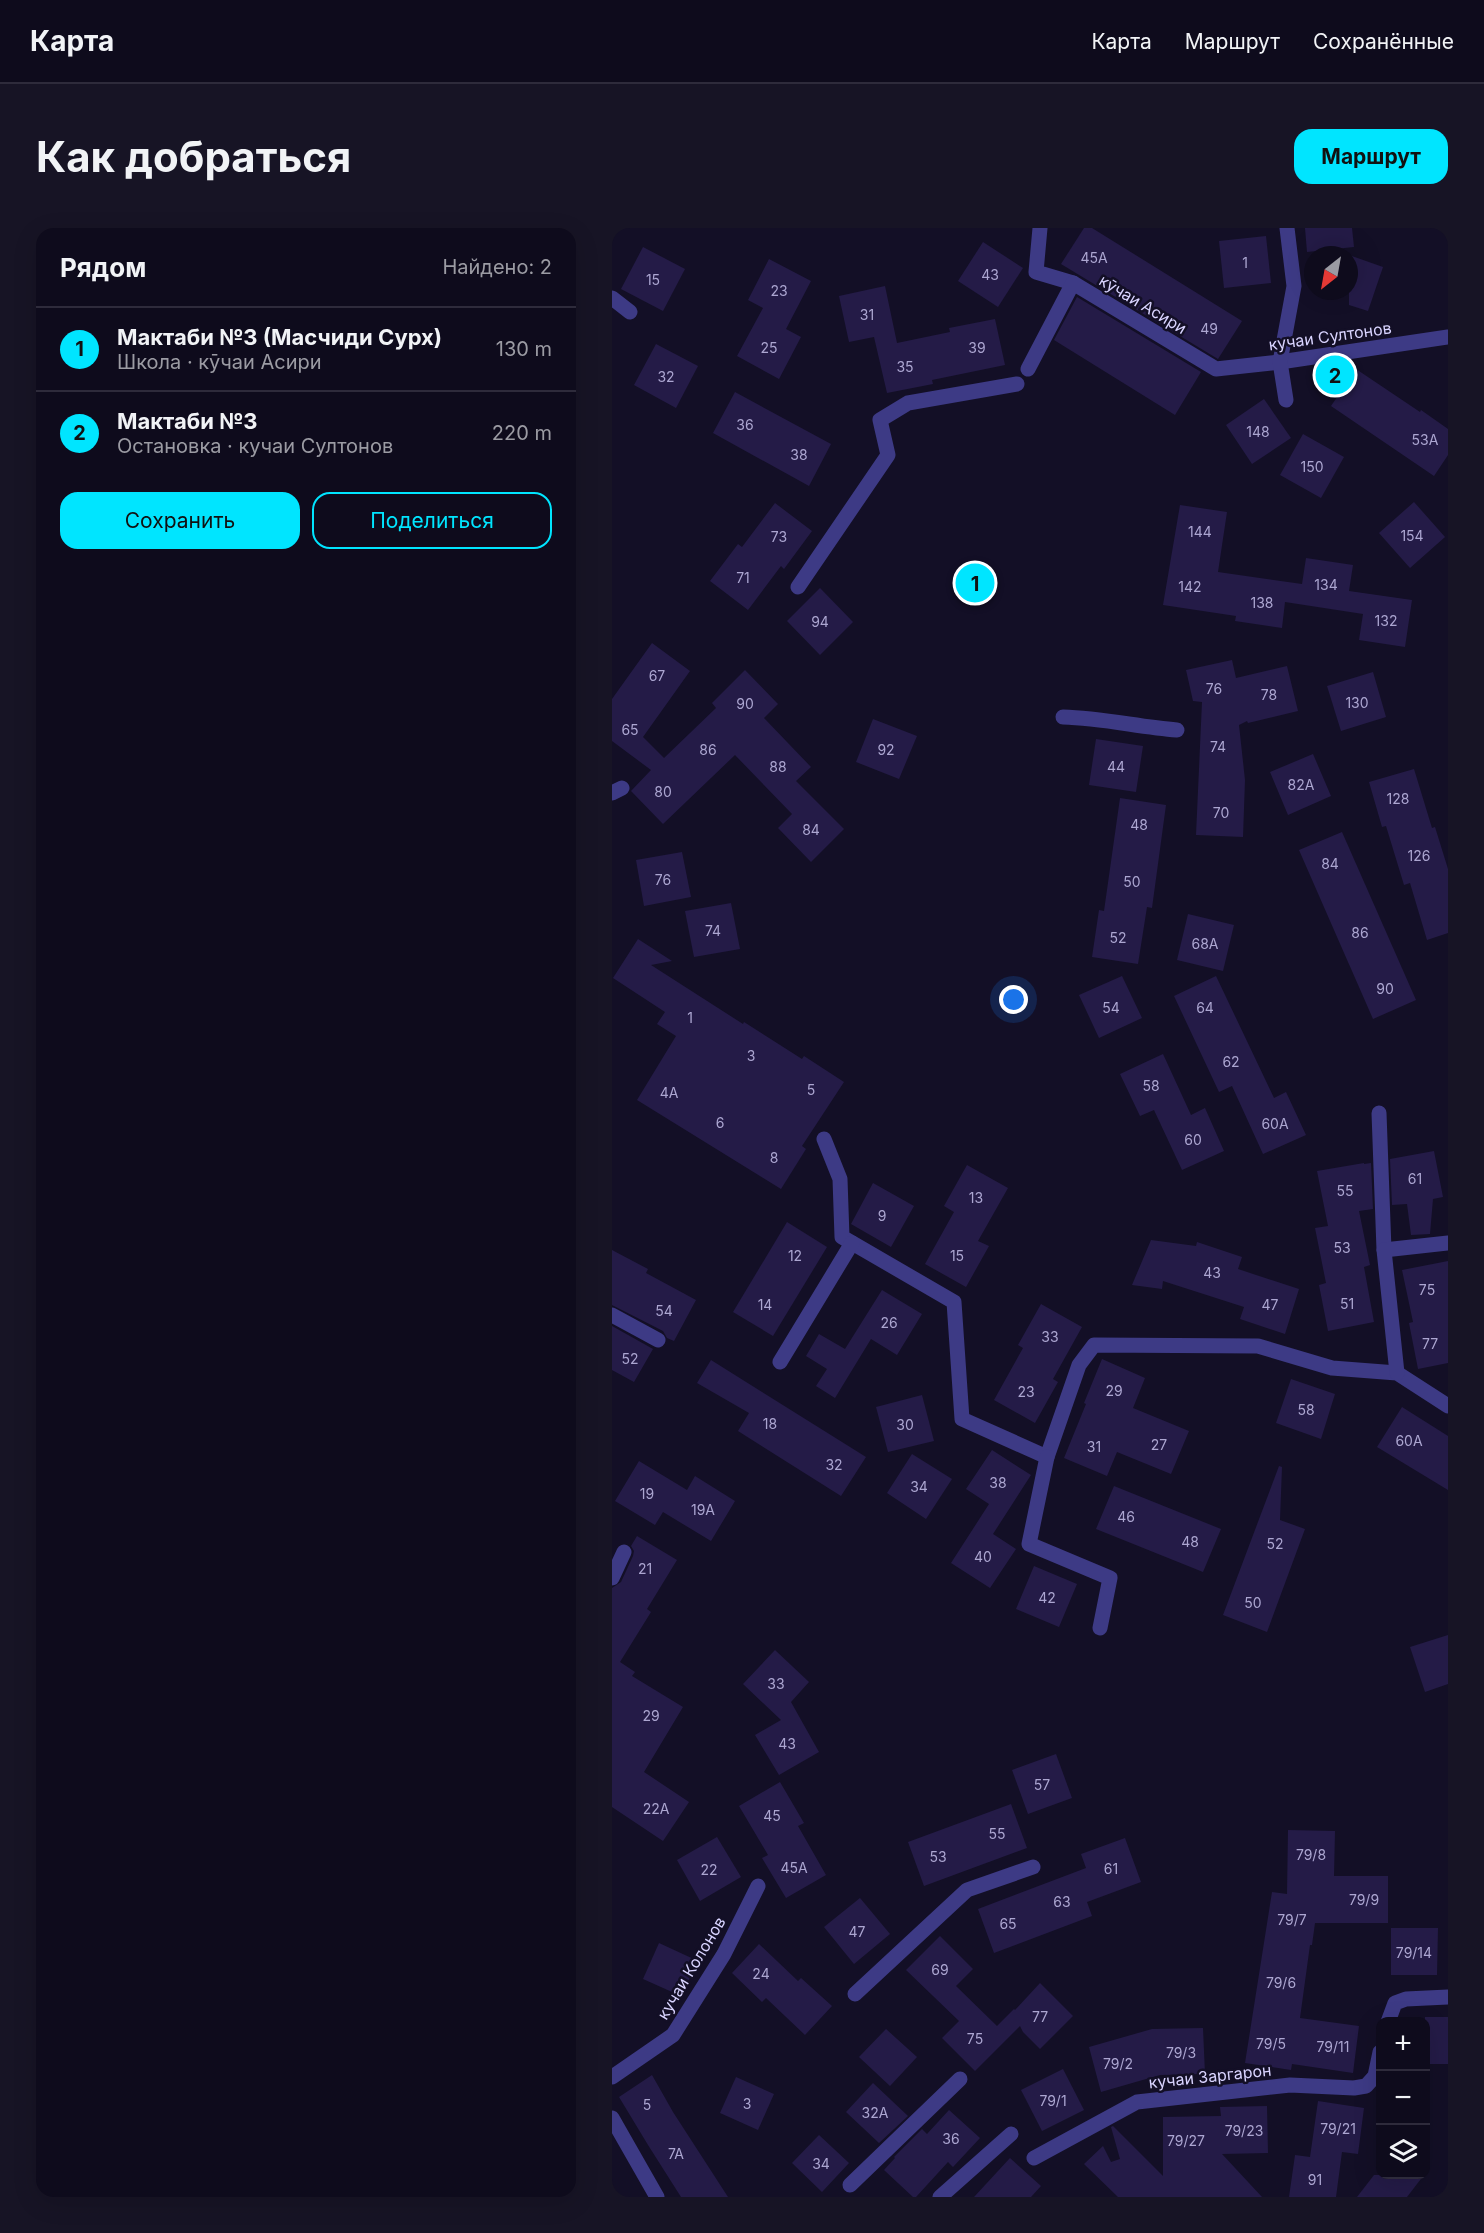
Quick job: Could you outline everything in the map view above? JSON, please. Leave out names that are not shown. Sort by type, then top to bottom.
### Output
[{"type":"street","points":[[1040,228],[1036,272],[1073,283]]},
{"type":"street","points":[[1286,400],[1280,362],[1294,286],[1287,228]]},
{"type":"street","name":"кӯчаи Асири","points":[[798,587],[888,455],[880,420],[908,403],[1017,384],[1028,369],[1073,283],[1216,369]]},
{"type":"street","points":[[612,298],[630,312]]},
{"type":"street","name":"кучаи Султонов","points":[[1216,369],[1280,362],[1448,337]]},
{"type":"street","points":[[1063,717],[1090,717],[1147,728],[1177,730]]},
{"type":"street","points":[[1379,1113],[1383,1250],[1396,1373]]},
{"type":"street","points":[[824,1139],[840,1179],[842,1237],[954,1302],[962,1419],[1047,1457]]},
{"type":"street","points":[[780,1362],[852,1243]]},
{"type":"street","points":[[1383,1250],[1448,1243]]},
{"type":"street","points":[[612,1315],[658,1340]]},
{"type":"street","points":[[1100,1628],[1110,1578],[1029,1544],[1047,1457],[1079,1365],[1094,1345],[1258,1347],[1332,1368],[1396,1373],[1448,1406]]},
{"type":"street","points":[[612,1578],[624,1552]]},
{"type":"street","points":[[855,1995],[967,1890],[1033,1867]]},
{"type":"street","name":"кучаи Колонов","points":[[612,2077],[673,2035],[724,1954],[758,1886]]},
{"type":"street","points":[[1389,2017],[1395,2003],[1406,1999],[1448,1997]]},
{"type":"street","name":"кучаи Заргарон","points":[[1034,2158],[1137,2102],[1290,2085],[1354,2088],[1366,2086],[1375,2076],[1376,2071]]},
{"type":"street","points":[[850,2185],[960,2079]]},
{"type":"street","points":[[612,2118],[657,2197]]},
{"type":"street","points":[[940,2197],[1011,2134]]},
{"type":"building","points":[[1084,228],[1092,228],[1242,321],[1218,359],[1061,264]]},
{"type":"building","points":[[1305,228],[1352,228],[1354,246],[1306,246]]},
{"type":"building","points":[[1266,236],[1271,283],[1224,288],[1219,241]]},
{"type":"building","points":[[983,242],[1023,268],[998,307],[958,281]]},
{"type":"building","points":[[643,247],[685,269],[663,311],[621,289]]},
{"type":"building","points":[[1358,258],[1383,267],[1368,311],[1349,305],[1349,300],[1358,300]]},
{"type":"building","points":[[769,259],[811,281],[786,329],[801,337],[779,379],[737,356],[763,308],[748,300]]},
{"type":"building","points":[[885,286],[897,343],[950,332],[949,328],[995,319],[1005,365],[932,380],[933,384],[887,393],[874,337],[849,342],[839,296]]},
{"type":"building","points":[[1077,297],[1201,372],[1175,415],[1054,340]]},
{"type":"building","points":[[656,344],[698,366],[676,408],[634,385]]},
{"type":"building","points":[[1356,369],[1448,429],[1448,455],[1434,476],[1331,406]]},
{"type":"building","points":[[735,392],[831,444],[809,486],[713,433]]},
{"type":"building","points":[[1264,399],[1291,438],[1252,464],[1226,425]]},
{"type":"building","points":[[1303,434],[1344,457],[1321,498],[1280,475]]},
{"type":"building","points":[[1414,502],[1445,537],[1410,568],[1379,533]]},
{"type":"building","points":[[775,503],[812,531],[784,569],[781,566],[748,610],[710,581],[738,544],[742,547]]},
{"type":"building","points":[[1180,505],[1227,512],[1218,572],[1302,584],[1306,558],[1353,565],[1349,591],[1412,600],[1405,647],[1359,640],[1363,614],[1285,602],[1282,628],[1235,621],[1236,616],[1163,605]]},
{"type":"building","points":[[820,588],[853,622],[820,655],[787,621]]},
{"type":"building","points":[[652,643],[690,671],[643,737],[664,758],[716,708],[712,703],[745,670],[778,704],[764,718],[811,767],[796,781],[844,829],[811,862],[778,828],[792,814],[735,755],[663,824],[631,791],[651,770],[612,741],[612,699]]},
{"type":"building","points":[[1232,660],[1236,678],[1287,666],[1298,711],[1248,723],[1247,721],[1239,725],[1245,780],[1243,837],[1196,835],[1202,702],[1193,701],[1186,670]]},
{"type":"building","points":[[1373,672],[1386,717],[1341,731],[1327,686]]},
{"type":"building","points":[[873,719],[917,736],[899,779],[856,762]]},
{"type":"building","points":[[1096,739],[1143,746],[1136,792],[1089,785]]},
{"type":"building","points":[[1313,754],[1331,796],[1288,815],[1270,772]]},
{"type":"building","points":[[1414,769],[1432,828],[1435,827],[1448,869],[1448,933],[1427,940],[1410,883],[1404,885],[1386,826],[1382,827],[1369,782]]},
{"type":"building","points":[[1120,798],[1166,805],[1152,908],[1147,907],[1138,964],[1092,957],[1099,910],[1104,911]]},
{"type":"building","points":[[1342,832],[1416,1000],[1373,1019],[1299,850]]},
{"type":"building","points":[[682,852],[691,897],[644,906],[636,860]]},
{"type":"building","points":[[731,903],[740,949],[694,957],[685,911]]},
{"type":"building","points":[[1188,914],[1234,925],[1223,971],[1177,960]]},
{"type":"building","points":[[638,939],[672,961],[651,965],[743,1024],[744,1022],[802,1059],[804,1056],[844,1082],[802,1146],[806,1149],[781,1189],[637,1100],[676,1036],[657,1024],[665,1012],[613,978]]},
{"type":"building","points":[[1122,976],[1142,1018],[1099,1038],[1079,995]]},
{"type":"building","points":[[1216,976],[1274,1098],[1286,1092],[1306,1135],[1263,1154],[1232,1086],[1219,1092],[1174,996]]},
{"type":"building","points":[[1163,1054],[1191,1115],[1205,1108],[1224,1151],[1182,1170],[1154,1110],[1140,1116],[1120,1074]]},
{"type":"building","points":[[1434,1151],[1443,1197],[1433,1199],[1430,1234],[1411,1235],[1407,1204],[1392,1205],[1390,1159]]},
{"type":"building","points":[[1371,1163],[1373,1209],[1359,1211],[1370,1265],[1364,1267],[1374,1322],[1328,1331],[1319,1285],[1326,1283],[1315,1228],[1328,1226],[1317,1171]]},
{"type":"building","points":[[967,1165],[1008,1188],[978,1241],[989,1246],[966,1287],[925,1264],[954,1212],[944,1206]]},
{"type":"building","points":[[873,1183],[914,1206],[891,1247],[851,1224]]},
{"type":"building","points":[[787,1222],[827,1247],[773,1336],[733,1312]]},
{"type":"building","points":[[1151,1240],[1196,1246],[1197,1242],[1242,1257],[1238,1269],[1299,1289],[1285,1334],[1240,1319],[1244,1307],[1163,1281],[1162,1289],[1132,1285]]},
{"type":"building","points":[[612,1250],[648,1269],[646,1273],[696,1300],[674,1341],[667,1338],[663,1331],[612,1305]]},
{"type":"building","points":[[1448,1261],[1448,1363],[1418,1369],[1409,1323],[1413,1322],[1402,1270]]},
{"type":"building","points":[[882,1290],[922,1314],[897,1355],[871,1339],[835,1398],[816,1386],[827,1369],[806,1356],[819,1334],[845,1349]]},
{"type":"building","points":[[1041,1304],[1082,1327],[1053,1379],[1058,1382],[1035,1423],[994,1400],[1023,1348],[1018,1345]]},
{"type":"building","points":[[612,1326],[653,1349],[634,1382],[612,1370]]},
{"type":"building","points":[[1102,1359],[1145,1378],[1133,1408],[1189,1431],[1171,1474],[1117,1452],[1107,1476],[1064,1458]]},
{"type":"building","points":[[711,1360],[866,1457],[841,1496],[738,1431],[749,1413],[697,1383]]},
{"type":"building","points":[[1291,1379],[1335,1394],[1321,1439],[1276,1423]]},
{"type":"building","points":[[922,1395],[934,1441],[888,1452],[876,1407]]},
{"type":"building","points":[[1402,1407],[1448,1436],[1448,1490],[1377,1447]]},
{"type":"building","points":[[992,1450],[1031,1475],[993,1534],[1016,1549],[990,1588],[951,1563],[989,1504],[966,1489]]},
{"type":"building","points":[[912,1454],[952,1479],[926,1519],[887,1493]]},
{"type":"building","points":[[639,1461],[687,1490],[695,1476],[735,1501],[711,1541],[663,1512],[655,1525],[615,1501]]},
{"type":"building","points":[[1279,1466],[1282,1467],[1280,1520],[1305,1529],[1267,1632],[1223,1615]]},
{"type":"building","points":[[1114,1486],[1221,1529],[1203,1572],[1096,1529]]},
{"type":"building","points":[[637,1536],[677,1560],[647,1609],[651,1612],[620,1662],[635,1672],[632,1676],[683,1707],[644,1772],[689,1802],[663,1841],[612,1807],[612,1588],[621,1582],[633,1556],[634,1551],[631,1546]]},
{"type":"building","points":[[1034,1566],[1077,1584],[1059,1627],[1016,1609]]},
{"type":"building","points":[[1448,1635],[1448,1684],[1425,1692],[1410,1647]]},
{"type":"building","points":[[775,1650],[809,1682],[791,1702],[819,1752],[779,1775],[755,1735],[781,1720],[743,1684]]},
{"type":"building","points":[[1056,1754],[1072,1798],[1028,1814],[1012,1770]]},
{"type":"building","points":[[780,1782],[804,1823],[798,1826],[826,1875],[786,1898],[762,1858],[768,1855],[739,1806]]},
{"type":"building","points":[[1011,1804],[1027,1848],[924,1886],[908,1842]]},
{"type":"building","points":[[1288,1830],[1335,1831],[1334,1876],[1388,1876],[1388,1923],[1315,1923],[1312,1945],[1310,1945],[1300,2018],[1359,2026],[1353,2073],[1292,2064],[1291,2070],[1245,2063],[1272,1892],[1287,1894]]},
{"type":"building","points":[[717,1837],[741,1877],[700,1901],[677,1860]]},
{"type":"building","points":[[1125,1838],[1141,1882],[1087,1902],[1092,1916],[994,1953],[978,1909],[1086,1868],[1081,1854]]},
{"type":"building","points":[[860,1898],[890,1934],[854,1964],[824,1927]]},
{"type":"building","points":[[1391,1928],[1438,1928],[1437,1975],[1391,1975]]},
{"type":"building","points":[[940,1936],[973,1969],[956,1986],[997,2026],[1040,1983],[1073,2016],[1040,2049],[1020,2026],[975,2071],[942,2038],[959,2021],[906,1970]]},
{"type":"building","points":[[659,1943],[698,1961],[681,1996],[643,1979]]},
{"type":"building","points":[[759,1944],[798,1981],[801,1978],[832,2006],[805,2035],[766,1998],[762,2002],[732,1973]]},
{"type":"building","points":[[1430,2017],[1448,2017],[1448,2064],[1430,2064]]},
{"type":"building","points":[[1203,2028],[1205,2074],[1160,2075],[1101,2092],[1089,2047],[1152,2029]]},
{"type":"building","points":[[886,2029],[917,2057],[890,2086],[859,2057]]},
{"type":"building","points":[[1063,2069],[1084,2110],[1042,2131],[1021,2090]]},
{"type":"building","points":[[652,2075],[728,2197],[681,2197],[648,2145],[619,2097]]},
{"type":"building","points":[[736,2077],[774,2094],[758,2130],[720,2113]]},
{"type":"building","points":[[873,2083],[908,2116],[879,2143],[846,2112]]},
{"type":"building","points":[[1318,2101],[1364,2108],[1358,2154],[1342,2152],[1336,2197],[1289,2197],[1295,2155],[1310,2157]]},
{"type":"building","points":[[1267,2106],[1268,2153],[1222,2154],[1262,2197],[1118,2197],[1084,2164],[1103,2146],[1111,2162],[1120,2159],[1111,2127],[1113,2126],[1163,2176],[1163,2117],[1221,2116],[1220,2107]]},
{"type":"building","points":[[949,2110],[980,2138],[953,2167],[948,2162],[916,2197],[913,2197],[884,2170],[922,2129],[927,2134]]},
{"type":"building","points":[[819,2135],[849,2163],[822,2192],[792,2163]]},
{"type":"building","points":[[1010,2158],[1041,2186],[1031,2197],[974,2197]]},
{"type":"building","points":[[1374,2175],[1376,2179],[1421,2179],[1407,2197],[1357,2197]]},
{"type":"place","name":"Мактаби №3","points":[[1335,375]]},
{"type":"place","name":"Мактаби №3 (Масчиди Сурх)","points":[[975,583]]}]
